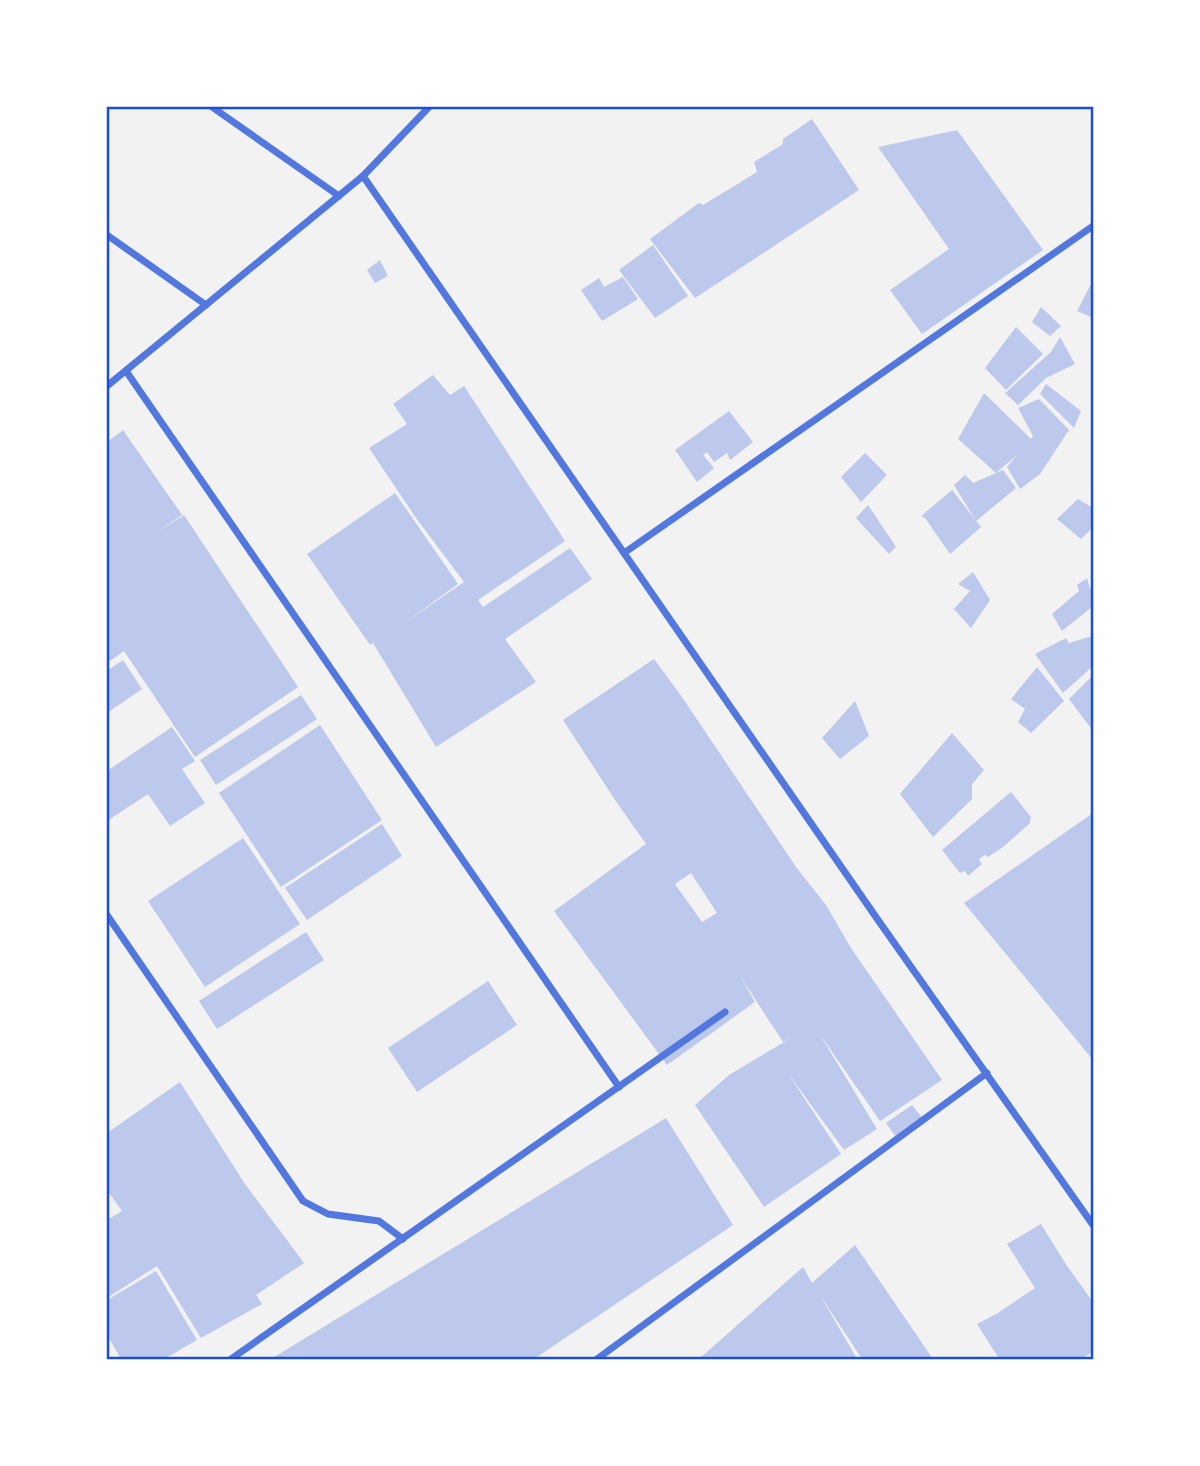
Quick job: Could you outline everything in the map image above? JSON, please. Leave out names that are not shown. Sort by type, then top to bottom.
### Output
[{"type":"street","points":[[212,107],[339,196]]},
{"type":"street","points":[[107,386],[363,176],[429,107]]},
{"type":"street","points":[[363,176],[1093,1225]]},
{"type":"street","points":[[624,553],[1093,226]]},
{"type":"street","points":[[107,235],[206,305]]},
{"type":"street","points":[[126,371],[619,1087]]},
{"type":"street","points":[[107,915],[303,1201],[328,1214],[379,1221],[403,1239]]},
{"type":"street","points":[[231,1359],[725,1012]]},
{"type":"street","points":[[597,1359],[987,1073]]},
{"type":"building","points":[[812,119],[859,190],[695,298],[650,239],[699,203],[703,205],[757,172],[754,162],[783,144],[783,139]]},
{"type":"building","points":[[957,130],[1043,250],[922,334],[890,290],[949,249],[878,147]]},
{"type":"building","points":[[653,245],[688,296],[655,318],[619,270]]},
{"type":"building","points":[[380,260],[388,276],[375,283],[367,270]]},
{"type":"building","points":[[623,277],[638,299],[602,321],[581,290],[599,278],[604,287]]},
{"type":"building","points":[[1093,280],[1093,318],[1077,311]]},
{"type":"building","points":[[1041,307],[1061,326],[1050,336],[1032,322]]},
{"type":"building","points":[[1016,327],[1043,354],[1006,390],[985,368]]},
{"type":"building","points":[[1060,337],[1075,364],[1046,378],[1018,405],[1005,393],[1051,352]]},
{"type":"building","points":[[433,375],[450,395],[464,386],[565,541],[478,600],[483,607],[570,548],[592,579],[505,639],[536,682],[436,747],[373,643],[370,645],[307,554],[395,493],[458,584],[407,621],[464,582],[416,518],[369,448],[407,424],[393,404]]},
{"type":"building","points":[[1046,384],[1081,411],[1074,428],[1040,394]]},
{"type":"building","points":[[984,393],[1031,439],[1033,436],[1018,408],[1039,399],[1069,430],[1040,474],[1020,489],[1007,467],[1017,455],[996,473],[958,439]]},
{"type":"building","points":[[729,411],[753,442],[730,460],[727,453],[714,462],[707,452],[703,455],[714,468],[697,482],[675,450]]},
{"type":"building","points":[[123,430],[182,515],[155,533],[184,515],[298,687],[195,757],[124,651],[107,663],[107,442]]},
{"type":"building","points":[[865,453],[887,475],[861,502],[841,477]]},
{"type":"building","points":[[1003,470],[1016,488],[976,521],[954,485],[965,475],[973,483]]},
{"type":"building","points":[[952,490],[981,527],[950,554],[921,516]]},
{"type":"building","points":[[1078,499],[1093,508],[1093,527],[1081,539],[1057,519]]},
{"type":"building","points":[[868,505],[896,547],[889,554],[856,518]]},
{"type":"building","points":[[973,572],[990,600],[971,628],[954,609],[970,591],[958,584]]},
{"type":"building","points":[[1087,578],[1090,589],[1093,587],[1093,606],[1062,631],[1052,614],[1079,591],[1077,585]]},
{"type":"building","points":[[1092,636],[1093,666],[1063,693],[1035,654],[1066,638],[1069,643]]},
{"type":"building","points":[[654,659],[796,867],[826,905],[851,948],[942,1080],[880,1121],[819,1033],[877,1129],[844,1150],[787,1072],[841,1154],[764,1207],[695,1105],[729,1075],[791,1038],[783,1042],[740,976],[755,1002],[667,1065],[554,911],[646,844],[563,720]],"holes":[[[691,873],[717,913],[702,922],[675,884]]]},
{"type":"building","points":[[123,660],[142,689],[107,713],[107,671]]},
{"type":"building","points":[[1037,667],[1064,701],[1031,733],[1018,722],[1025,709],[1011,699]]},
{"type":"building","points":[[1093,675],[1093,731],[1069,699]]},
{"type":"building","points":[[301,695],[317,719],[216,785],[200,760]]},
{"type":"building","points":[[855,701],[869,736],[840,759],[822,738]]},
{"type":"building","points":[[320,725],[382,820],[281,887],[219,793]]},
{"type":"building","points":[[172,727],[195,761],[182,769],[205,803],[170,826],[148,794],[107,821],[107,771]]},
{"type":"building","points":[[952,733],[984,770],[972,784],[972,799],[933,837],[900,794]]},
{"type":"building","points":[[1011,792],[1031,817],[1030,823],[1003,847],[988,857],[985,855],[979,859],[982,864],[968,876],[965,871],[960,873],[942,850]]},
{"type":"building","points":[[1093,813],[1093,1060],[964,903]]},
{"type":"building","points":[[382,824],[402,856],[307,920],[285,888]]},
{"type":"building","points":[[243,838],[300,924],[205,987],[148,901]]},
{"type":"building","points":[[306,932],[324,960],[217,1029],[199,1001]]},
{"type":"building","points":[[488,981],[517,1025],[417,1092],[388,1048]]},
{"type":"building","points":[[180,1082],[245,1184],[304,1263],[256,1295],[262,1304],[201,1338],[157,1266],[107,1298],[107,1220],[122,1211],[107,1190],[107,1133]]},
{"type":"building","points":[[912,1105],[924,1120],[898,1140],[886,1123]]},
{"type":"building","points":[[666,1118],[733,1225],[534,1359],[271,1359]]},
{"type":"building","points":[[1041,1224],[1093,1302],[1093,1352],[1081,1359],[995,1359],[998,1357],[977,1324],[1035,1288],[1007,1244]]},
{"type":"building","points":[[855,1245],[933,1359],[862,1359],[820,1295],[857,1359],[699,1359],[803,1267],[812,1283]]},
{"type":"building","points":[[156,1271],[197,1340],[164,1359],[121,1359],[107,1335],[107,1300]]}]
